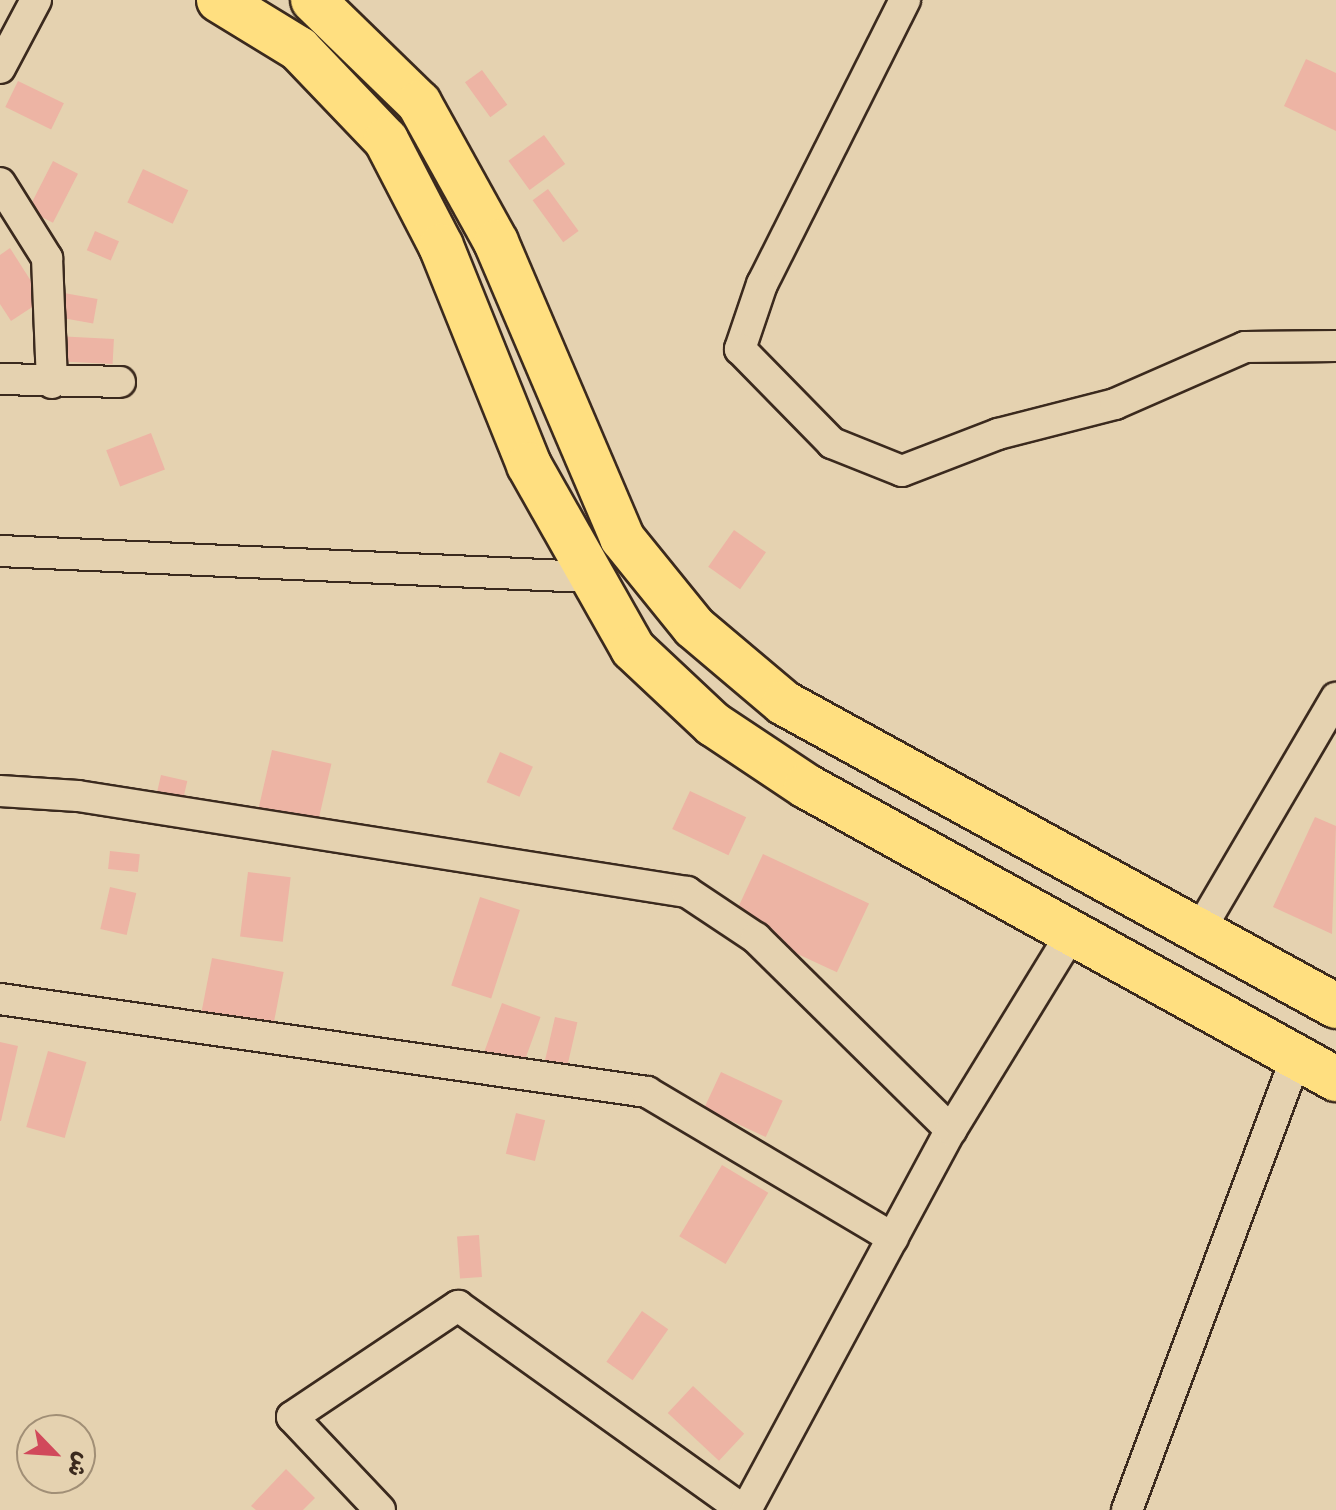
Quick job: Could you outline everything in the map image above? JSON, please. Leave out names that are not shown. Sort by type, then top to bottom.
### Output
[{"type":"main road","points":[[219,0],[299,49],[386,140],[441,246],[529,465],[589,577],[633,649],[713,724],[806,786],[1168,982],[1336,1079]]},
{"type":"main road","points":[[313,0],[419,103],[496,242],[622,538],[694,627],[784,703],[1201,928],[1336,1006]]},
{"type":"main road","points":[[1168,982],[1201,928]]},
{"type":"street","points":[[0,68],[36,0]]},
{"type":"street","points":[[905,0],[762,284],[740,349],[832,443],[902,471],[998,434],[1115,404],[1245,347],[1336,346]]},
{"type":"street","points":[[0,183],[47,258],[52,383]]},
{"type":"street","points":[[0,379],[52,383],[120,382]]},
{"type":"street","points":[[0,551],[589,577]]},
{"type":"street","points":[[1201,928],[1336,698]]},
{"type":"street","points":[[0,791],[78,796],[687,892],[756,938],[951,1130]]},
{"type":"street","points":[[380,1510],[292,1417],[458,1306],[744,1510],[951,1130],[1073,931]]},
{"type":"street","points":[[0,999],[647,1092],[893,1238]]},
{"type":"street","points":[[1127,1510],[1297,1056]]},
{"type":"building","points":[[1306,59],[1336,73],[1336,131],[1284,106]]},
{"type":"building","points":[[482,70],[507,105],[490,117],[465,82]]},
{"type":"building","points":[[18,81],[64,103],[51,129],[5,107]]},
{"type":"building","points":[[544,135],[565,164],[530,190],[508,161]]},
{"type":"building","points":[[53,161],[78,174],[53,223],[28,210]]},
{"type":"building","points":[[143,169],[188,190],[173,224],[127,203]]},
{"type":"building","points":[[548,189],[579,231],[563,242],[533,200]]},
{"type":"building","points":[[95,231],[119,241],[111,260],[87,250]]},
{"type":"building","points":[[10,248],[43,300],[11,321],[0,304],[0,255]]},
{"type":"building","points":[[64,293],[97,299],[93,324],[60,318]]},
{"type":"building","points":[[55,336],[114,339],[113,364],[54,361]]},
{"type":"building","points":[[151,433],[165,469],[120,487],[106,450]]},
{"type":"building","points":[[734,530],[766,552],[740,589],[708,567]]},
{"type":"building","points":[[272,750],[331,764],[315,835],[256,821]]},
{"type":"building","points":[[500,752],[533,767],[519,797],[487,782]]},
{"type":"building","points":[[161,775],[187,781],[179,815],[153,809]]},
{"type":"building","points":[[690,791],[746,817],[728,855],[672,829]]},
{"type":"building","points":[[1315,817],[1336,826],[1332,934],[1273,907]]},
{"type":"building","points":[[110,851],[140,854],[138,872],[108,869]]},
{"type":"building","points":[[763,854],[869,903],[837,972],[731,923]]},
{"type":"building","points":[[248,872],[291,877],[283,942],[240,937]]},
{"type":"building","points":[[110,887],[136,893],[127,935],[100,929]]},
{"type":"building","points":[[480,897],[520,910],[491,998],[451,985]]},
{"type":"building","points":[[212,958],[284,972],[268,1053],[196,1039]]},
{"type":"building","points":[[502,1003],[541,1017],[517,1081],[479,1067]]},
{"type":"building","points":[[555,1017],[577,1022],[563,1084],[541,1078]]},
{"type":"building","points":[[0,1042],[18,1046],[1,1121],[0,1121]]},
{"type":"building","points":[[48,1051],[86,1062],[65,1138],[26,1127]]},
{"type":"building","points":[[721,1072],[783,1101],[766,1137],[704,1108]]},
{"type":"building","points":[[516,1113],[545,1120],[535,1161],[506,1154]]},
{"type":"building","points":[[722,1165],[768,1193],[726,1264],[679,1236]]},
{"type":"building","points":[[479,1235],[482,1277],[460,1278],[457,1237]]},
{"type":"building","points":[[642,1311],[668,1329],[633,1380],[606,1362]]},
{"type":"building","points":[[693,1386],[744,1434],[719,1461],[668,1413]]},
{"type":"building","points":[[286,1469],[315,1498],[303,1510],[256,1510],[251,1506]]}]
